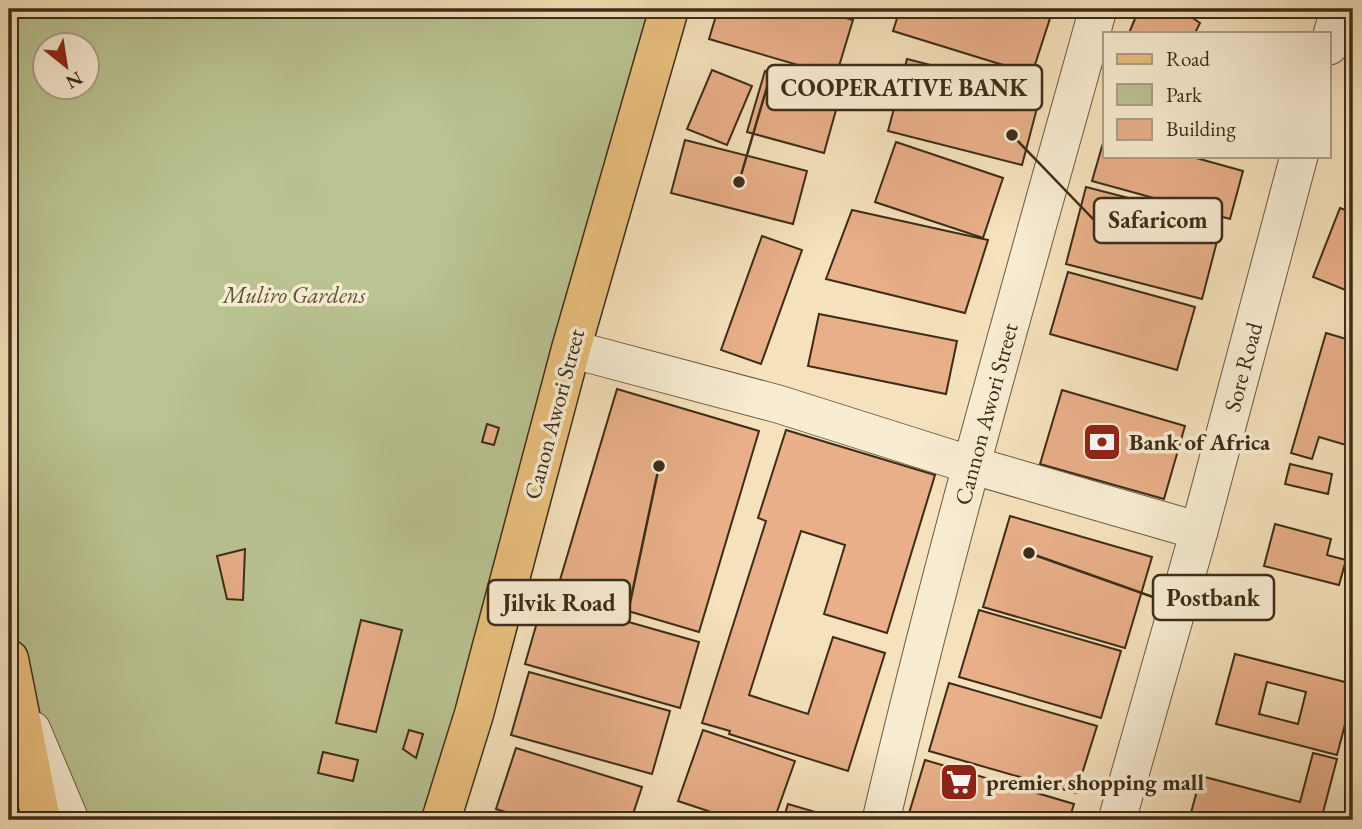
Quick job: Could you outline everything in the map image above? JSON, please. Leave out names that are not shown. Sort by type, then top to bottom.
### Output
[{"type":"main road","name":"Canon Awori Street","points":[[441,820],[474,714],[571,349],[669,9]]},
{"type":"main road","points":[[11,673],[41,820]]},
{"type":"street","name":"Cannon Awori Street","points":[[881,820],[914,679],[971,464],[1098,9]]},
{"type":"street","points":[[1330,42],[1339,9]]},
{"type":"street","name":"Sore Road","points":[[1117,820],[1199,531],[1298,158]]},
{"type":"street","points":[[571,349],[778,404],[1199,531]]},
{"type":"street","points":[[11,673],[70,820]]},
{"type":"green space","name":"Muliro Gardens","points":[[9,9],[669,9],[443,820],[41,820],[9,639]]},
{"type":"building","points":[[718,9],[813,9],[853,20],[836,76],[709,39]]},
{"type":"building","points":[[900,9],[1053,9],[1032,74],[893,31]]},
{"type":"building","points":[[1139,9],[1192,9],[1190,16],[1200,23],[1196,32],[1129,32]]},
{"type":"building","points":[[907,59],[1041,93],[1022,165],[888,131]]},
{"type":"building","points":[[712,70],[752,86],[727,145],[687,129]]},
{"type":"building","points":[[765,71],[841,92],[824,153],[747,132]]},
{"type":"building","points":[[685,140],[807,171],[793,224],[671,193]]},
{"type":"building","points":[[896,142],[1003,178],[983,238],[875,202]]},
{"type":"building","points":[[1103,143],[1103,158],[1196,158],[1243,171],[1230,219],[1092,181]]},
{"type":"building","points":[[1086,187],[1222,222],[1202,299],[1066,264]]},
{"type":"building","points":[[1340,208],[1353,213],[1353,293],[1313,277]]},
{"type":"building","points":[[852,210],[988,240],[965,313],[826,279]]},
{"type":"building","points":[[762,236],[802,250],[761,364],[721,350]]},
{"type":"building","points":[[1068,272],[1195,307],[1177,370],[1050,334]]},
{"type":"building","points":[[819,314],[957,341],[946,394],[808,366]]},
{"type":"building","points":[[1326,333],[1353,341],[1353,420],[1346,445],[1319,437],[1312,459],[1291,453]]},
{"type":"building","points":[[617,389],[759,431],[699,632],[557,590]]},
{"type":"building","points":[[1062,390],[1185,426],[1164,499],[1040,464]]},
{"type":"building","points":[[487,424],[499,428],[494,445],[482,442]]},
{"type":"building","points":[[786,430],[935,475],[887,633],[824,614],[845,545],[801,531],[749,695],[808,714],[833,637],[885,653],[848,771],[702,723],[766,521],[758,518]]},
{"type":"building","points":[[1290,464],[1332,474],[1328,494],[1285,484]]},
{"type":"building","points":[[1010,516],[1152,557],[1125,648],[983,607]]},
{"type":"building","points":[[1275,524],[1331,539],[1327,555],[1346,560],[1339,585],[1264,566]]},
{"type":"building","points":[[245,549],[243,600],[227,599],[217,556]]},
{"type":"building","points":[[544,598],[699,642],[680,708],[525,664]]},
{"type":"building","points":[[979,610],[1121,651],[1101,718],[959,677]]},
{"type":"building","points":[[361,620],[402,630],[376,732],[336,723]]},
{"type":"building","points":[[1235,654],[1353,684],[1353,694],[1337,755],[1216,724]],"holes":[[[1267,682],[1306,692],[1298,724],[1259,714]]]},
{"type":"building","points":[[529,672],[670,711],[652,774],[511,735]]},
{"type":"building","points":[[949,683],[1097,726],[1076,793],[929,751]]},
{"type":"building","points":[[409,730],[423,734],[416,758],[403,749]]},
{"type":"building","points":[[703,730],[795,761],[774,820],[735,820],[678,801]]},
{"type":"building","points":[[516,748],[642,787],[631,820],[531,820],[496,809]]},
{"type":"building","points":[[323,752],[358,760],[353,781],[318,773]]},
{"type":"building","points":[[1313,753],[1337,759],[1321,820],[1189,820],[1201,776],[1300,802]]},
{"type":"building","name":"premier shopping mall","points":[[925,760],[1074,804],[1069,820],[907,820]]},
{"type":"building","points":[[788,804],[836,818],[783,820]]},
{"type":"place","name":"Safaricom","points":[[1012,135]]},
{"type":"place","name":"COOPERATIVE BANK","points":[[739,182]]},
{"type":"place","name":"Bank of Africa","points":[[1102,442]]},
{"type":"place","name":"Jilvik Road","points":[[659,466]]},
{"type":"place","name":"Postbank","points":[[1029,553]]},
{"type":"place","name":"premier shopping mall","points":[[959,782]]}]
